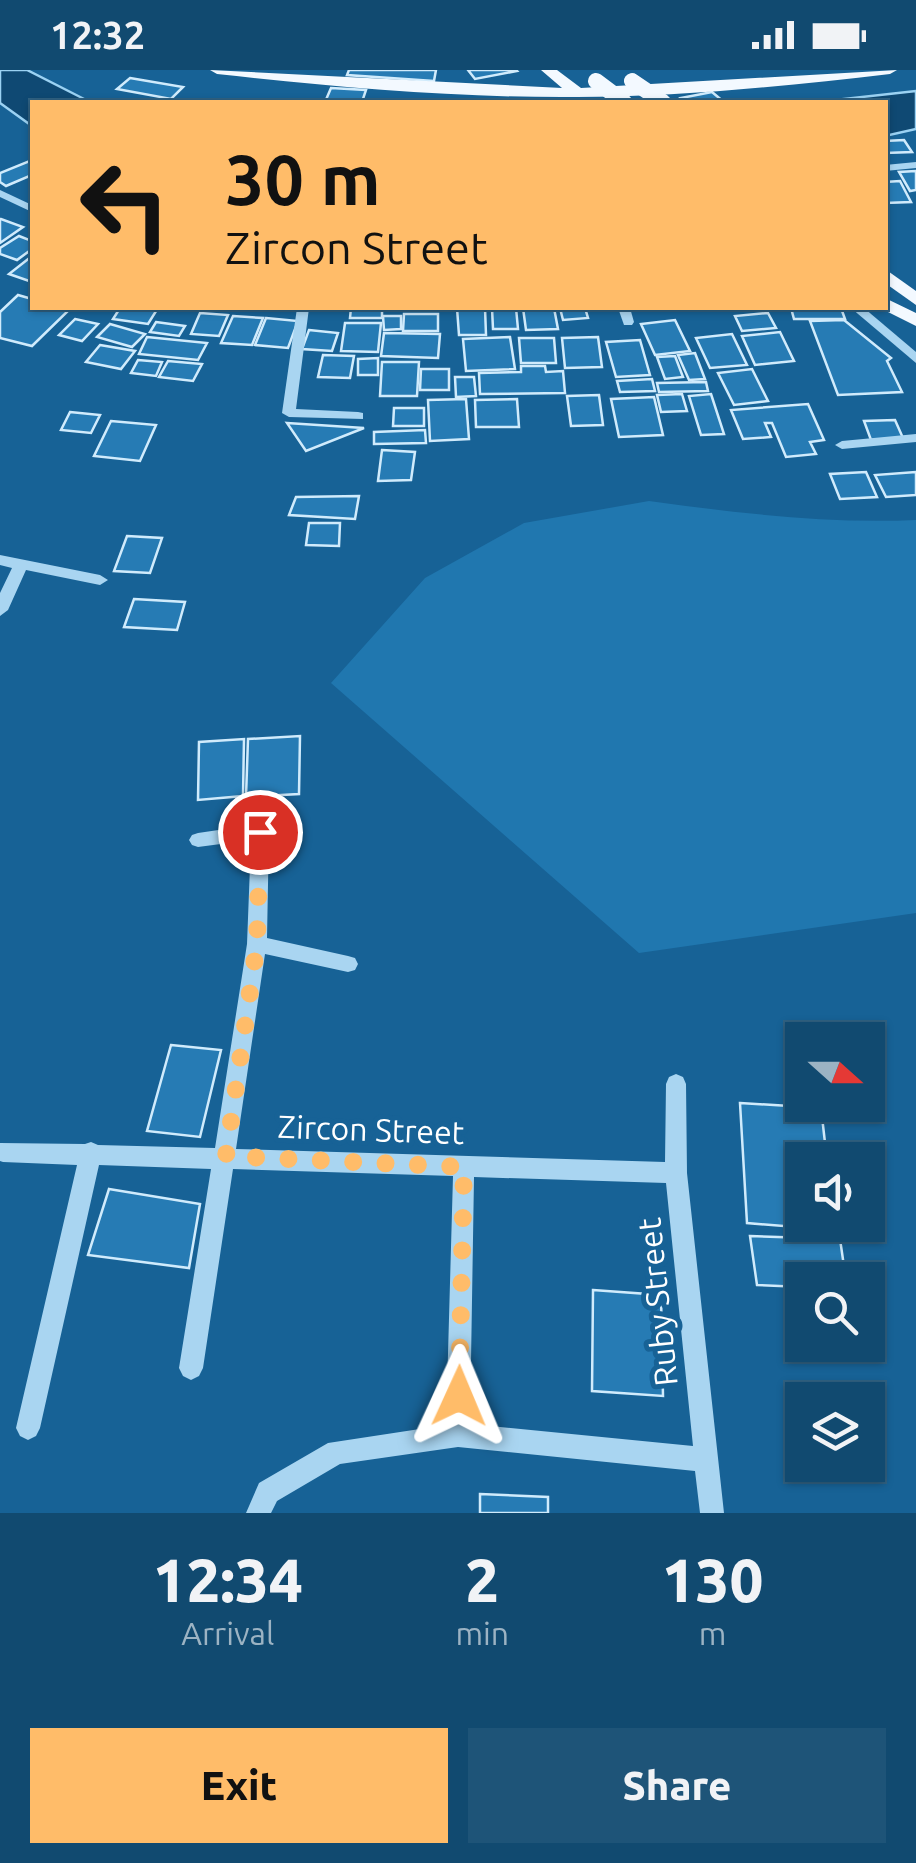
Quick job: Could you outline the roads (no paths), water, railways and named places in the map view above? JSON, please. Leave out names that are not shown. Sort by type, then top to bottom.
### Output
[{"type":"main road","points":[[217,70],[467,96],[678,89],[752,76],[890,70]]},
{"type":"main road","points":[[548,70],[577,93]]},
{"type":"main road","points":[[582,70],[621,100]]},
{"type":"main road","points":[[617,70],[660,100]]},
{"type":"main road","points":[[650,70],[678,89]]},
{"type":"main road","points":[[888,277],[916,300]]},
{"type":"main road","points":[[888,305],[916,321]]},
{"type":"street","points":[[888,168],[916,165]]},
{"type":"street","points":[[0,194],[30,209]]},
{"type":"street","points":[[303,310],[289,413],[358,416]]},
{"type":"street","points":[[625,310],[628,322]]},
{"type":"street","points":[[859,310],[916,359]]},
{"type":"street","points":[[842,446],[916,438]]},
{"type":"street","points":[[0,560],[100,580]]},
{"type":"street","points":[[0,610],[20,565]]},
{"type":"street","points":[[190,1368],[257,944],[260,832],[198,840]]},
{"type":"street","points":[[257,944],[348,964]]},
{"type":"street","name":"Ruby Street","points":[[676,1084],[676,1173],[712,1513]]},
{"type":"street","name":"Zircon Street","points":[[3,1152],[676,1173]]},
{"type":"street","points":[[28,1428],[91,1152]]},
{"type":"street","points":[[458,1435],[464,1167]]},
{"type":"street","points":[[258,1513],[268,1492],[337,1452],[458,1435],[708,1460]]}]
